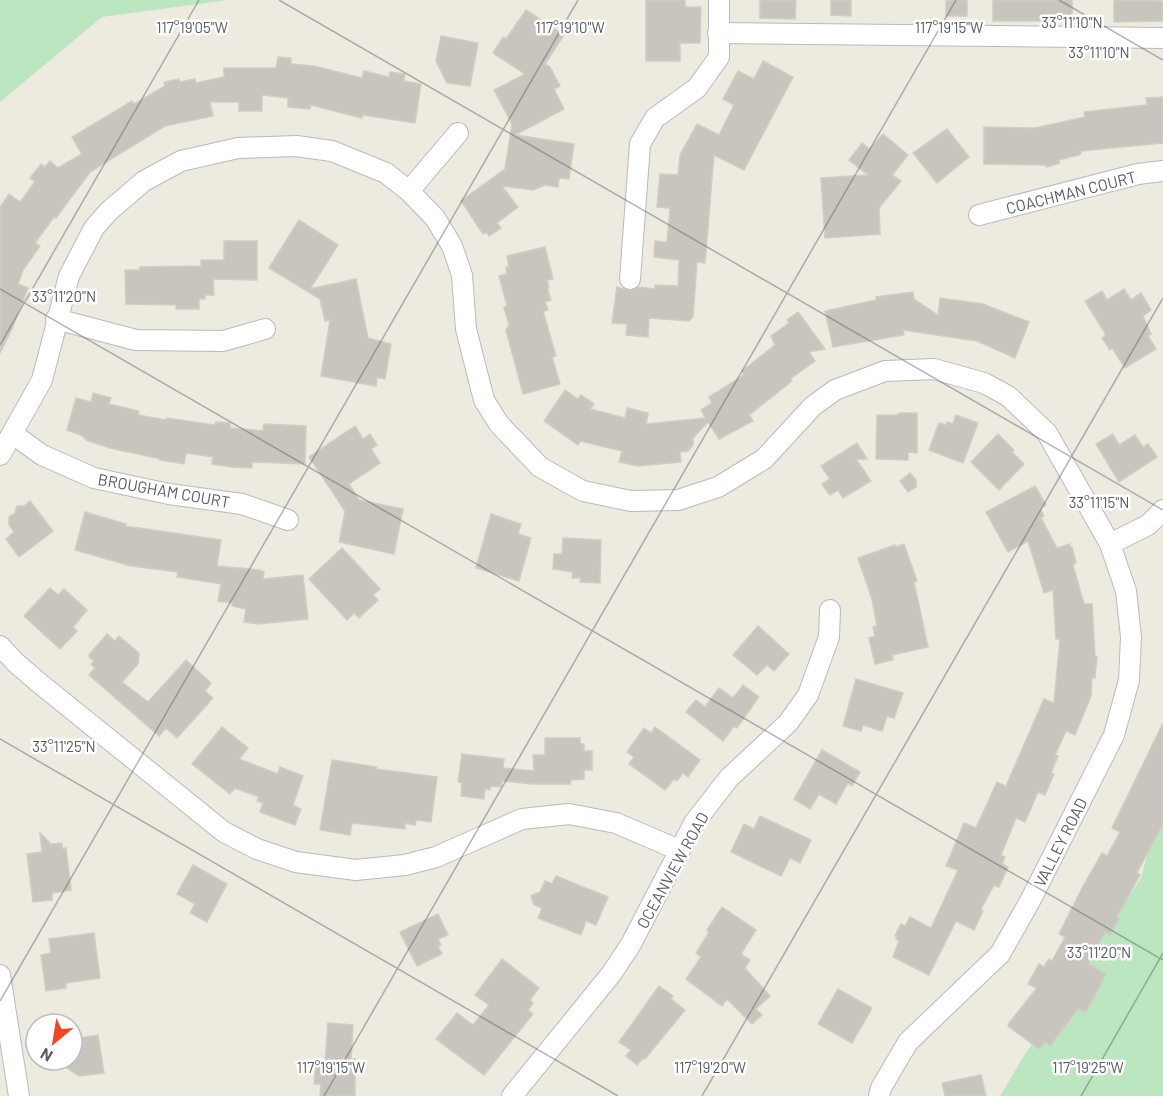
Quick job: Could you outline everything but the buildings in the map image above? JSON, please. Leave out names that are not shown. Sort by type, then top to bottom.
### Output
[{"type":"street","points":[[630,279],[640,144],[655,118],[697,88],[719,57],[719,0]]},
{"type":"street","points":[[718,33],[1163,38]]},
{"type":"street","points":[[409,191],[458,133]]},
{"type":"street","name":"VALLEY ROAD","points":[[0,455],[42,380],[69,276],[94,228],[109,211],[144,181],[181,161],[238,148],[305,147],[332,151],[386,173],[409,191],[435,218],[452,246],[462,275],[466,329],[484,400],[499,424],[540,467],[583,491],[631,501],[678,500],[718,487],[764,459],[813,406],[835,390],[885,371],[934,369],[984,382],[1008,396],[1047,433],[1110,544],[1126,591],[1131,637],[1129,680],[1114,735],[1030,901],[1000,954],[908,1041],[881,1088],[879,1096]]},
{"type":"street","name":"COACHMAN COURT","points":[[979,215],[1138,174],[1163,171]]},
{"type":"street","points":[[56,319],[136,340],[223,341],[265,329]]},
{"type":"street","name":"BROUGHAM COURT","points":[[13,434],[42,455],[94,478],[170,494],[242,504],[288,520]]},
{"type":"street","points":[[1110,544],[1148,525],[1163,510]]},
{"type":"street","name":"OCEANVIEW ROAD","points":[[512,1096],[612,973],[631,944],[694,824],[729,778],[788,723],[808,695],[829,637],[830,610]]},
{"type":"street","points":[[0,646],[23,669],[224,832],[257,849],[296,862],[356,870],[405,865],[436,857],[522,819],[569,814],[616,823],[679,850]]},
{"type":"street","points":[[0,975],[19,1096]]},
{"type":"green space","points":[[0,0],[228,0],[102,17],[0,102]]},
{"type":"green space","points":[[1163,798],[1163,1096],[1000,1096],[1141,878]]}]
